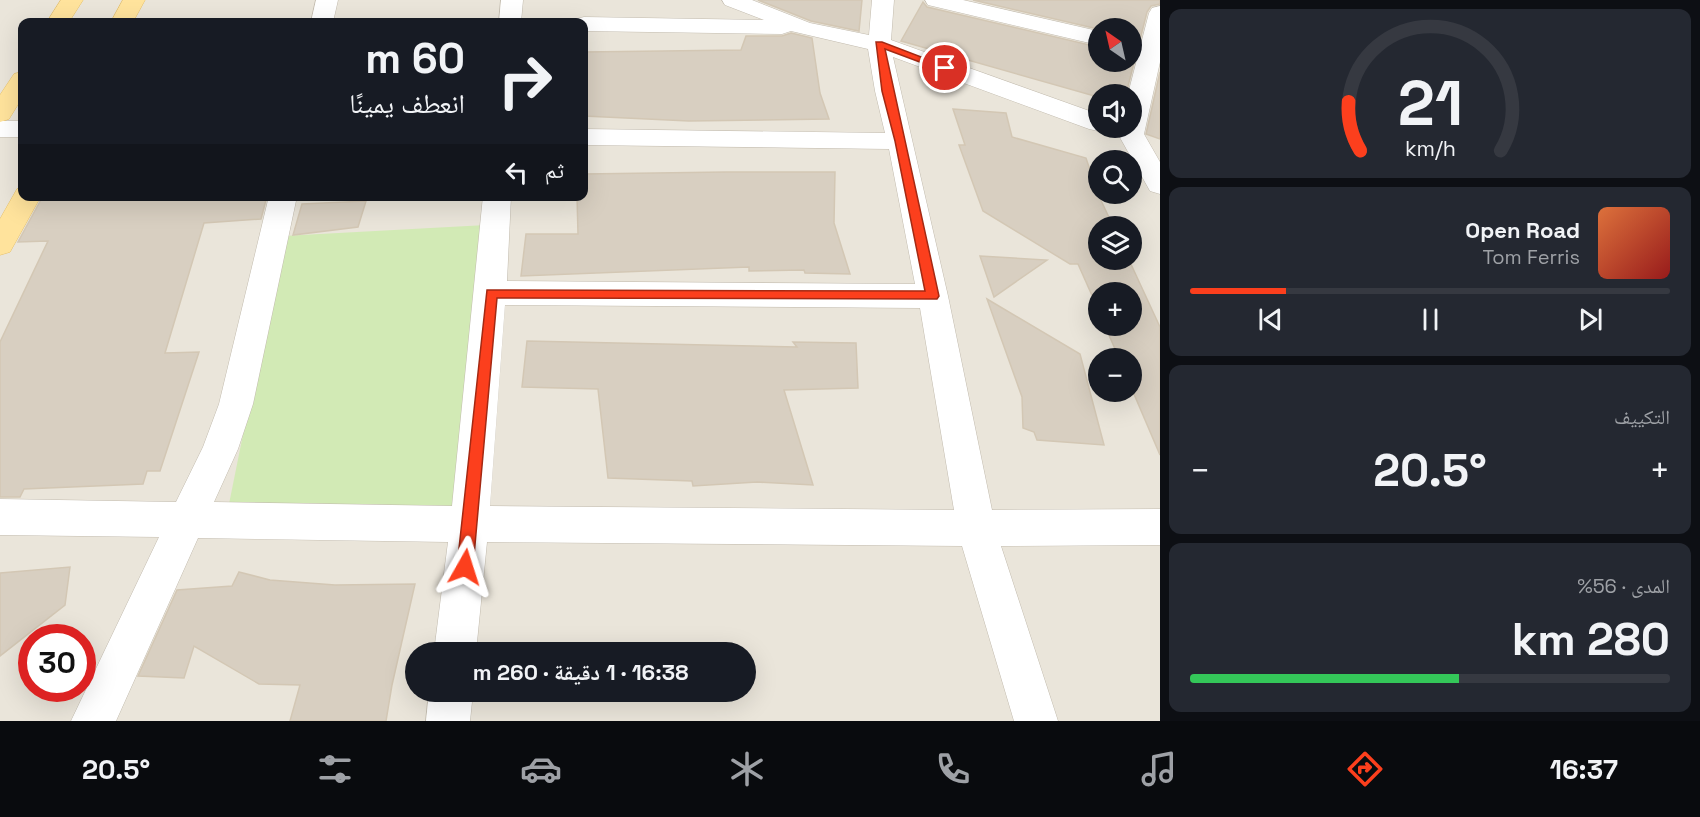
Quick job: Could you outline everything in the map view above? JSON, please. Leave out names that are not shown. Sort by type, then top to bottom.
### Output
[{"type":"main road","points":[[61,18],[72,0]]},
{"type":"main road","points":[[124,18],[134,0]]},
{"type":"main road","points":[[0,114],[18,85]]},
{"type":"main road","points":[[0,245],[24,201]]},
{"type":"street","points":[[323,18],[327,0]]},
{"type":"street","points":[[510,18],[512,0]]},
{"type":"street","points":[[883,0],[879,44],[887,91],[933,296],[976,528],[1036,721]]},
{"type":"street","points":[[936,0],[1019,9],[1088,34]]},
{"type":"street","points":[[738,1],[804,27],[879,44],[1088,119]]},
{"type":"street","points":[[1137,84],[1160,14]]},
{"type":"street","points":[[588,24],[804,27]]},
{"type":"street","points":[[0,129],[18,129]]},
{"type":"street","points":[[588,136],[900,141]]},
{"type":"street","points":[[1126,138],[1160,184]]},
{"type":"street","points":[[1140,138],[1160,145]]},
{"type":"street","points":[[93,721],[220,449],[236,404],[282,201]]},
{"type":"street","points":[[456,642],[470,524],[491,293],[497,201]]},
{"type":"street","points":[[491,293],[933,296]]},
{"type":"street","points":[[0,517],[470,524],[1160,527]]},
{"type":"street","points":[[448,721],[450,702]]},
{"type":"shaded area","points":[[0,0],[1160,0],[1160,721],[0,721]]},
{"type":"green space","points":[[486,225],[458,522],[229,504],[283,236]]},
{"type":"building","points":[[758,0],[862,0],[859,31],[811,21]]},
{"type":"building","points":[[973,0],[1160,0],[1160,4],[1151,6],[1147,12],[1142,32],[1142,18],[1088,18],[1088,27]]},
{"type":"building","points":[[923,2],[927,7],[1088,45],[1088,72],[1132,72],[1129,84],[1088,84],[1088,94],[901,41]]},
{"type":"building","points":[[791,33],[812,38],[820,93],[829,119],[689,121],[588,116],[588,52],[741,50],[746,36],[782,36]]},
{"type":"building","points":[[1160,72],[1160,139],[1146,134]]},
{"type":"building","points":[[953,109],[1006,113],[1012,137],[1086,158],[1088,204],[1103,204],[1108,216],[1088,216],[1088,270],[1134,270],[1139,282],[1088,282],[1088,286],[1078,264],[1070,264],[983,211],[959,145],[965,145]]},
{"type":"building","points":[[835,172],[834,223],[850,274],[805,273],[804,270],[749,271],[749,267],[521,276],[526,234],[578,234],[577,201],[588,201],[588,174]]},
{"type":"building","points":[[40,201],[266,201],[261,219],[204,223],[165,353],[199,352],[160,471],[147,471],[143,484],[24,489],[20,497],[0,497],[0,342],[48,241],[18,242]]},
{"type":"building","points":[[366,201],[358,227],[293,235],[302,204]]},
{"type":"building","points":[[980,256],[1047,260],[994,297]]},
{"type":"building","points":[[1142,288],[1160,327],[1160,455],[1137,402],[1142,402],[1142,348],[1115,348],[1109,336],[1142,336]]},
{"type":"building","points":[[987,299],[1080,354],[1088,384],[1088,402],[1093,402],[1104,445],[1037,440],[1034,432],[1023,428],[1022,397]]},
{"type":"building","points":[[527,341],[797,347],[793,342],[856,343],[858,388],[784,390],[813,485],[757,482],[693,486],[692,481],[608,478],[598,389],[522,387]]},
{"type":"building","points":[[70,567],[65,605],[41,624],[18,624],[18,642],[0,656],[0,573]]},
{"type":"building","points":[[239,572],[270,580],[335,585],[415,584],[386,721],[290,721],[300,685],[259,684],[194,646],[184,678],[138,676],[177,590],[232,586]]},
{"type":"route","points":[[465,567],[491,293],[933,296],[887,91],[879,44],[945,68]]}]
